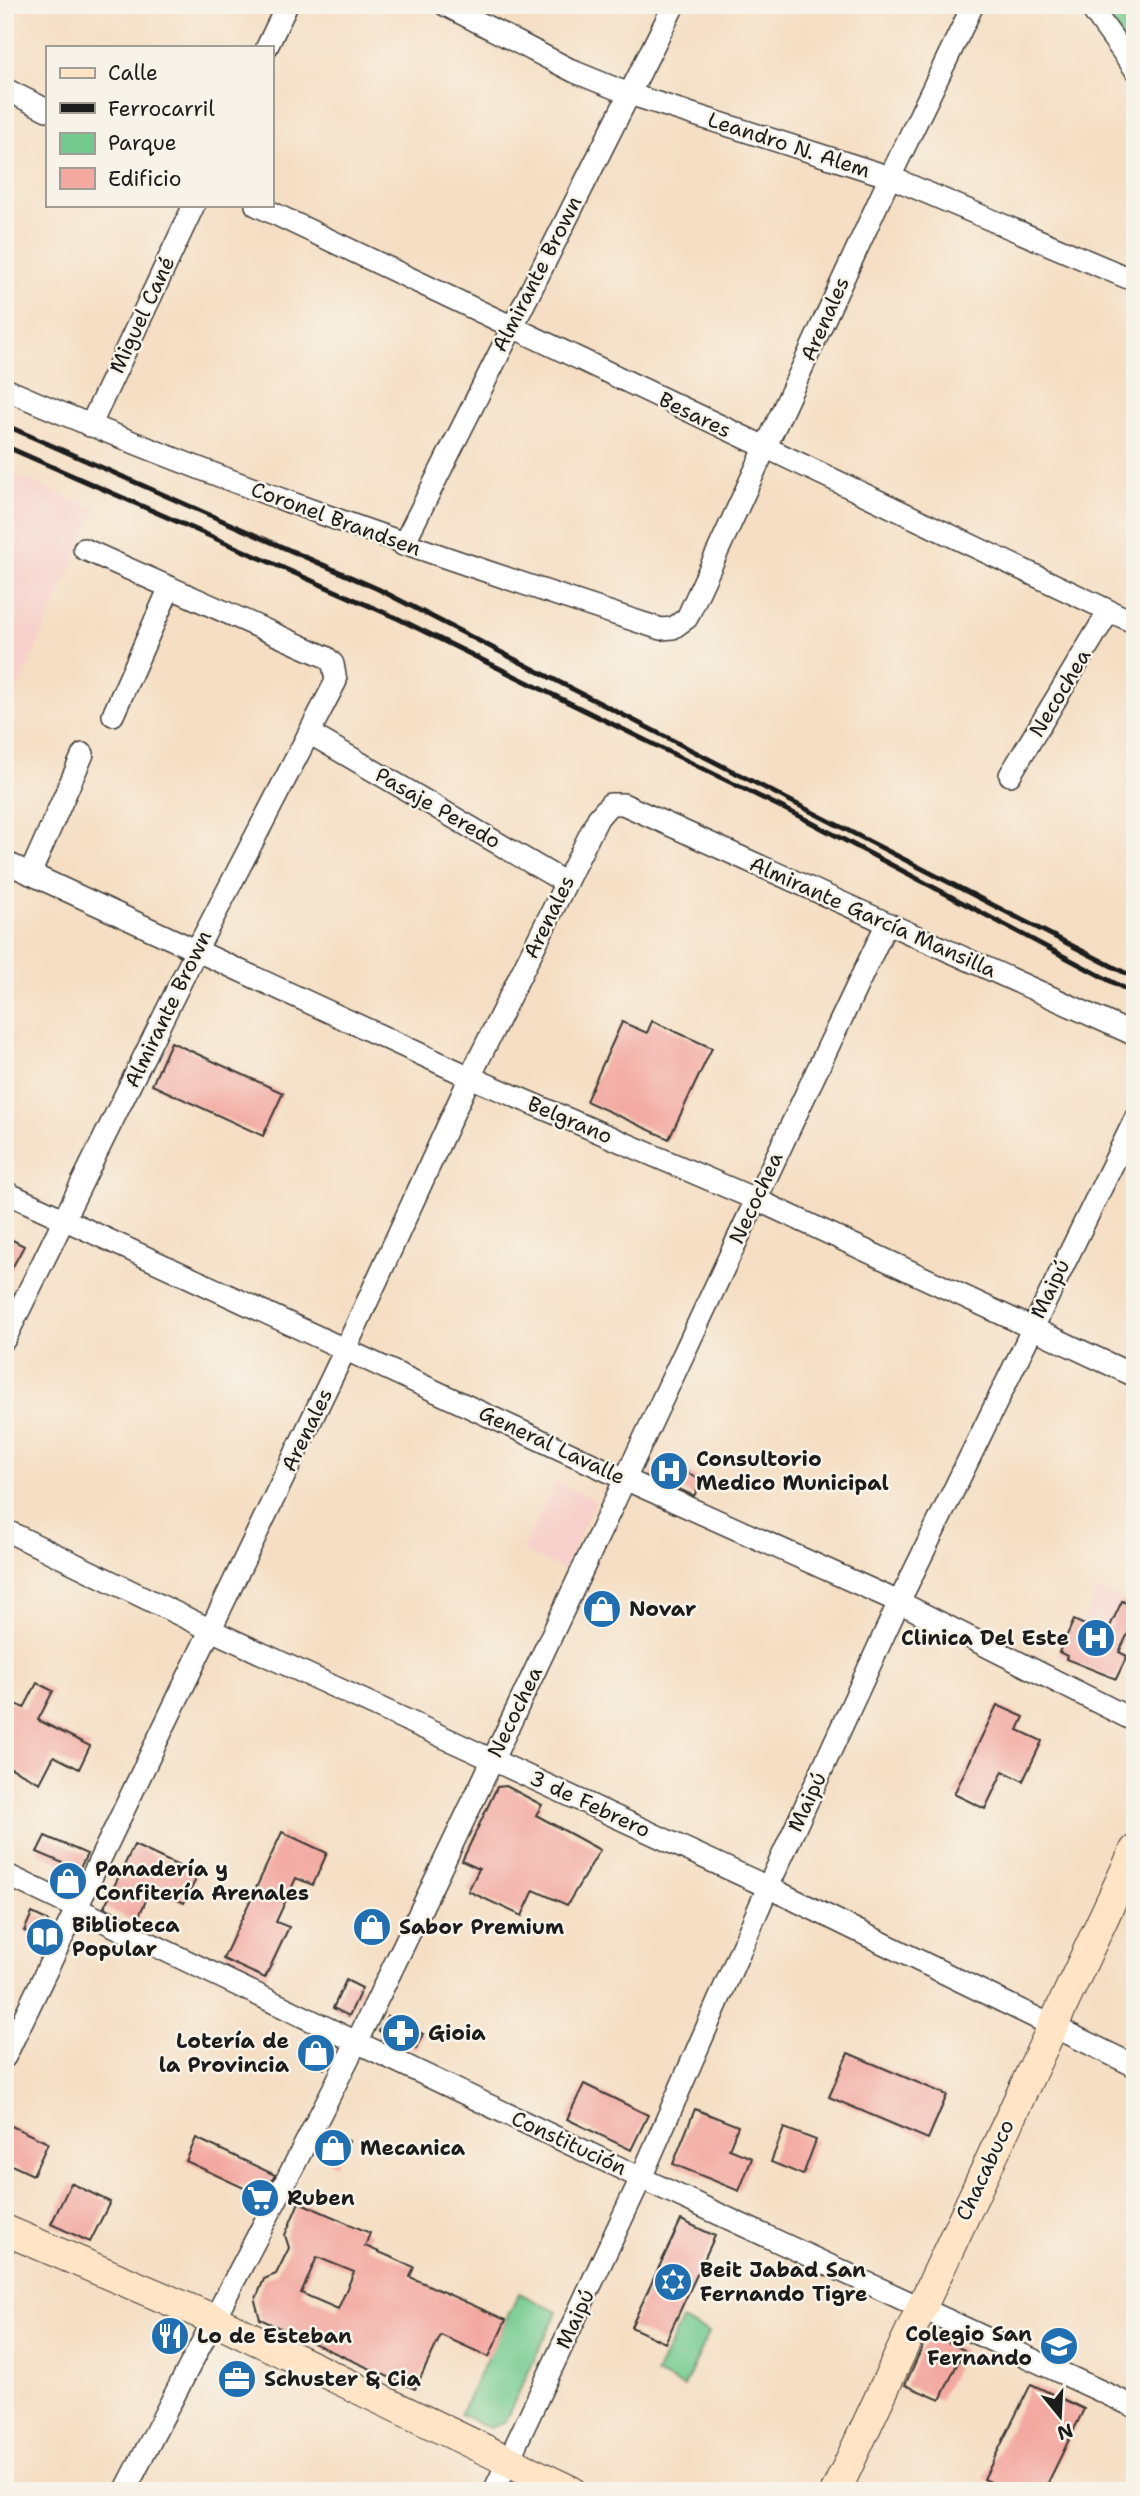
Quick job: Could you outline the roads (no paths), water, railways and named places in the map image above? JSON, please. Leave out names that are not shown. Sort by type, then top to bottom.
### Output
[{"type":"street","points":[[267,46],[287,5]]},
{"type":"street","name":"Leandro N. Alem","points":[[445,5],[575,72],[629,94],[890,177],[1135,281]]},
{"type":"street","name":"Almirante Brown","points":[[403,544],[510,326],[674,5]]},
{"type":"street","name":"Arenales","points":[[673,628],[687,618],[890,177],[973,5]]},
{"type":"street","points":[[1089,5],[1135,69]]},
{"type":"street","points":[[5,89],[46,110]]},
{"type":"street","name":"Miguel Cané","points":[[90,426],[194,206]]},
{"type":"street","name":"Besares","points":[[258,206],[1135,624]]},
{"type":"street","name":"Coronel Brandsen","points":[[5,389],[90,426],[403,544],[661,629],[673,628]]},
{"type":"street","points":[[84,549],[170,587],[113,715]]},
{"type":"street","name":"Almirante Brown","points":[[5,1339],[196,951],[336,681],[333,664],[326,657],[170,587]]},
{"type":"street","name":"Necochea","points":[[1010,775],[1109,611]]},
{"type":"street","name":"Pasaje Peredo","points":[[309,733],[566,883]]},
{"type":"street","points":[[30,874],[83,754]]},
{"type":"street","name":"Arenales","points":[[5,2057],[346,1348],[470,1077],[598,818],[610,804]]},
{"type":"street","name":"Almirante García Mansilla","points":[[610,804],[623,804],[1135,1035]]},
{"type":"street","name":"Belgrano","points":[[5,862],[470,1077],[755,1199],[1135,1376]]},
{"type":"street","name":"Necochea","points":[[125,2491],[356,2042],[627,1480],[755,1199],[887,923]]},
{"type":"street","name":"Maipú","points":[[494,2491],[641,2178],[768,1887],[899,1602],[1135,1119]]},
{"type":"street","name":"General Lavalle","points":[[5,1192],[627,1480],[899,1602],[1135,1721]]},
{"type":"street","name":"3 de Febrero","points":[[5,1530],[211,1630],[768,1887],[1135,2066]]},
{"type":"street","name":"Chacabuco","points":[[836,2491],[1135,1850]]},
{"type":"street","name":"Constitución","points":[[5,1874],[641,2178],[1135,2407]]},
{"type":"street","points":[[5,2230],[213,2319],[571,2491]]},
{"type":"railway","points":[[5,425],[378,589],[1135,978]]},
{"type":"railway","points":[[5,446],[399,619],[797,815],[1135,994]]},
{"type":"place","name":"Consultorio Medico Municipal","points":[[669,1471]]},
{"type":"place","name":"Novar","points":[[602,1609]]},
{"type":"place","name":"Clinica Del Este","points":[[1096,1638]]},
{"type":"place","name":"Panadería y Confitería Arenales","points":[[68,1881]]},
{"type":"place","name":"Sabor Premium","points":[[372,1927]]},
{"type":"place","name":"Biblioteca Popular","points":[[45,1937]]},
{"type":"place","name":"Gioia","points":[[401,2033]]},
{"type":"place","name":"Lotería de la Provincia","points":[[316,2053]]},
{"type":"place","name":"Mecanica","points":[[333,2148]]},
{"type":"place","name":"Ruben","points":[[260,2198]]},
{"type":"place","name":"Beit Jabad San Fernando Tigre","points":[[673,2282]]},
{"type":"place","name":"Lo de Esteban","points":[[170,2336]]},
{"type":"place","name":"Colegio San Fernando","points":[[1059,2346]]},
{"type":"place","name":"Schuster & Cia","points":[[237,2379]]}]
